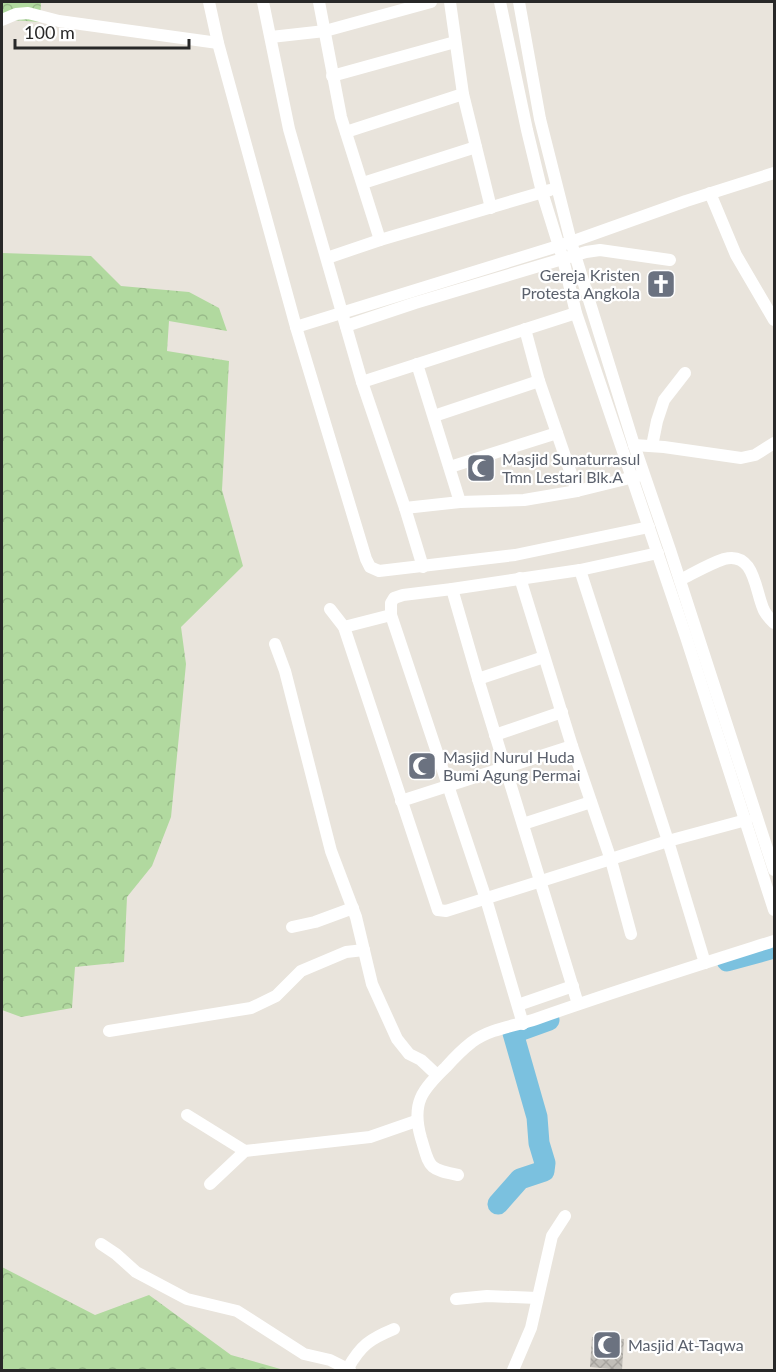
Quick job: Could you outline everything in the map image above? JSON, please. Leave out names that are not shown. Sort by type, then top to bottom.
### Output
[{"type":"street","points":[[209,2],[218,43],[296,327],[370,567],[379,571],[515,555],[649,527]]},
{"type":"street","points":[[263,2],[289,129],[362,382],[423,567]]},
{"type":"street","points":[[319,2],[332,76],[346,132],[380,240]]},
{"type":"street","points":[[271,37],[325,31],[431,2]]},
{"type":"street","points":[[450,2],[463,94],[491,208]]},
{"type":"street","points":[[500,2],[526,130],[576,313],[658,553],[774,910]]},
{"type":"street","points":[[519,2],[540,119],[571,242],[634,445],[774,870]]},
{"type":"street","points":[[2,20],[16,14],[28,13],[59,21],[218,43]]},
{"type":"street","points":[[332,76],[455,42]]},
{"type":"street","points":[[346,132],[463,94]]},
{"type":"street","points":[[363,183],[476,147]]},
{"type":"street","points":[[296,327],[571,242],[774,172]]},
{"type":"street","points":[[327,258],[556,188]]},
{"type":"street","points":[[710,193],[736,255],[774,321]]},
{"type":"street","points":[[346,327],[415,303],[576,255],[600,250],[670,260]]},
{"type":"street","points":[[362,382],[576,313]]},
{"type":"street","points":[[525,329],[539,381],[578,491]]},
{"type":"street","points":[[417,364],[460,502]]},
{"type":"street","points":[[652,446],[664,400],[685,374]]},
{"type":"street","points":[[434,416],[539,381]]},
{"type":"street","points":[[450,467],[557,433]]},
{"type":"street","points":[[634,445],[741,458],[755,455],[774,443]]},
{"type":"street","points":[[405,508],[460,502],[524,500],[578,491],[645,474]]},
{"type":"street","points":[[523,1024],[486,899],[446,786],[391,615],[392,603],[394,598],[404,595],[452,590],[580,570],[658,553]]},
{"type":"street","points":[[680,580],[724,559],[741,560],[749,566],[766,615],[774,623]]},
{"type":"street","points":[[580,570],[705,963]]},
{"type":"street","points":[[520,578],[572,746],[611,860],[631,934]]},
{"type":"street","points":[[452,590],[578,1004]]},
{"type":"street","points":[[330,609],[344,627],[436,908],[446,911],[746,820]]},
{"type":"street","points":[[344,627],[391,615]]},
{"type":"street","points":[[275,644],[285,671],[331,851],[353,908],[372,984],[397,1039],[409,1054],[421,1060],[436,1075]]},
{"type":"street","points":[[478,680],[544,657]]},
{"type":"street","points":[[495,735],[562,712]]},
{"type":"street","points":[[401,801],[572,746]]},
{"type":"street","points":[[523,824],[591,802]]},
{"type":"street","points":[[292,927],[315,922],[353,908]]},
{"type":"street","points":[[458,1175],[437,1171],[433,1168],[427,1158],[416,1121],[421,1097],[436,1075],[472,1042],[484,1035],[774,941]]},
{"type":"street","points":[[109,1031],[251,1008],[276,996],[301,971],[346,952],[364,950]]},
{"type":"street","points":[[518,1005],[573,986]]},
{"type":"street","points":[[188,1115],[245,1151]]},
{"type":"street","points":[[210,1184],[245,1151],[370,1137],[416,1121]]},
{"type":"street","points":[[513,1371],[531,1328],[552,1236],[565,1216]]},
{"type":"street","points":[[100,1244],[116,1254],[136,1272],[186,1299],[237,1311],[304,1354],[330,1360],[349,1369],[355,1355],[367,1343],[394,1329]]},
{"type":"street","points":[[456,1299],[487,1296],[537,1298]]},
{"type":"green space","points":[[2,2],[41,2],[40,22],[11,20],[2,27]]},
{"type":"green space","points":[[2,253],[91,256],[121,286],[189,292],[219,308],[227,331],[169,321],[167,351],[229,361],[222,490],[243,566],[181,627],[186,664],[171,817],[152,866],[127,897],[124,962],[75,967],[72,1008],[21,1017],[2,1010]]},
{"type":"green space","points":[[2,1267],[95,1315],[149,1295],[231,1355],[284,1370],[2,1370]]},
{"type":"building","points":[[592,1337],[624,1339],[622,1370],[590,1367]]},
{"type":"waterway","points":[[727,961],[774,948]]},
{"type":"waterway","points":[[498,1204],[520,1179],[544,1171],[545,1163],[539,1143],[537,1117],[513,1033],[549,1020]]},
{"type":"place","name":"Gereja Kristen Protesta Angkola","points":[[661,284]]},
{"type":"place","name":"Masjid Sunaturrasul Tmn Lestari Blk.A","points":[[481,468]]},
{"type":"place","name":"Masjid Nurul Huda Bumi Agung Permai","points":[[422,766]]},
{"type":"place","name":"Masjid At-Taqwa","points":[[607,1345]]}]
